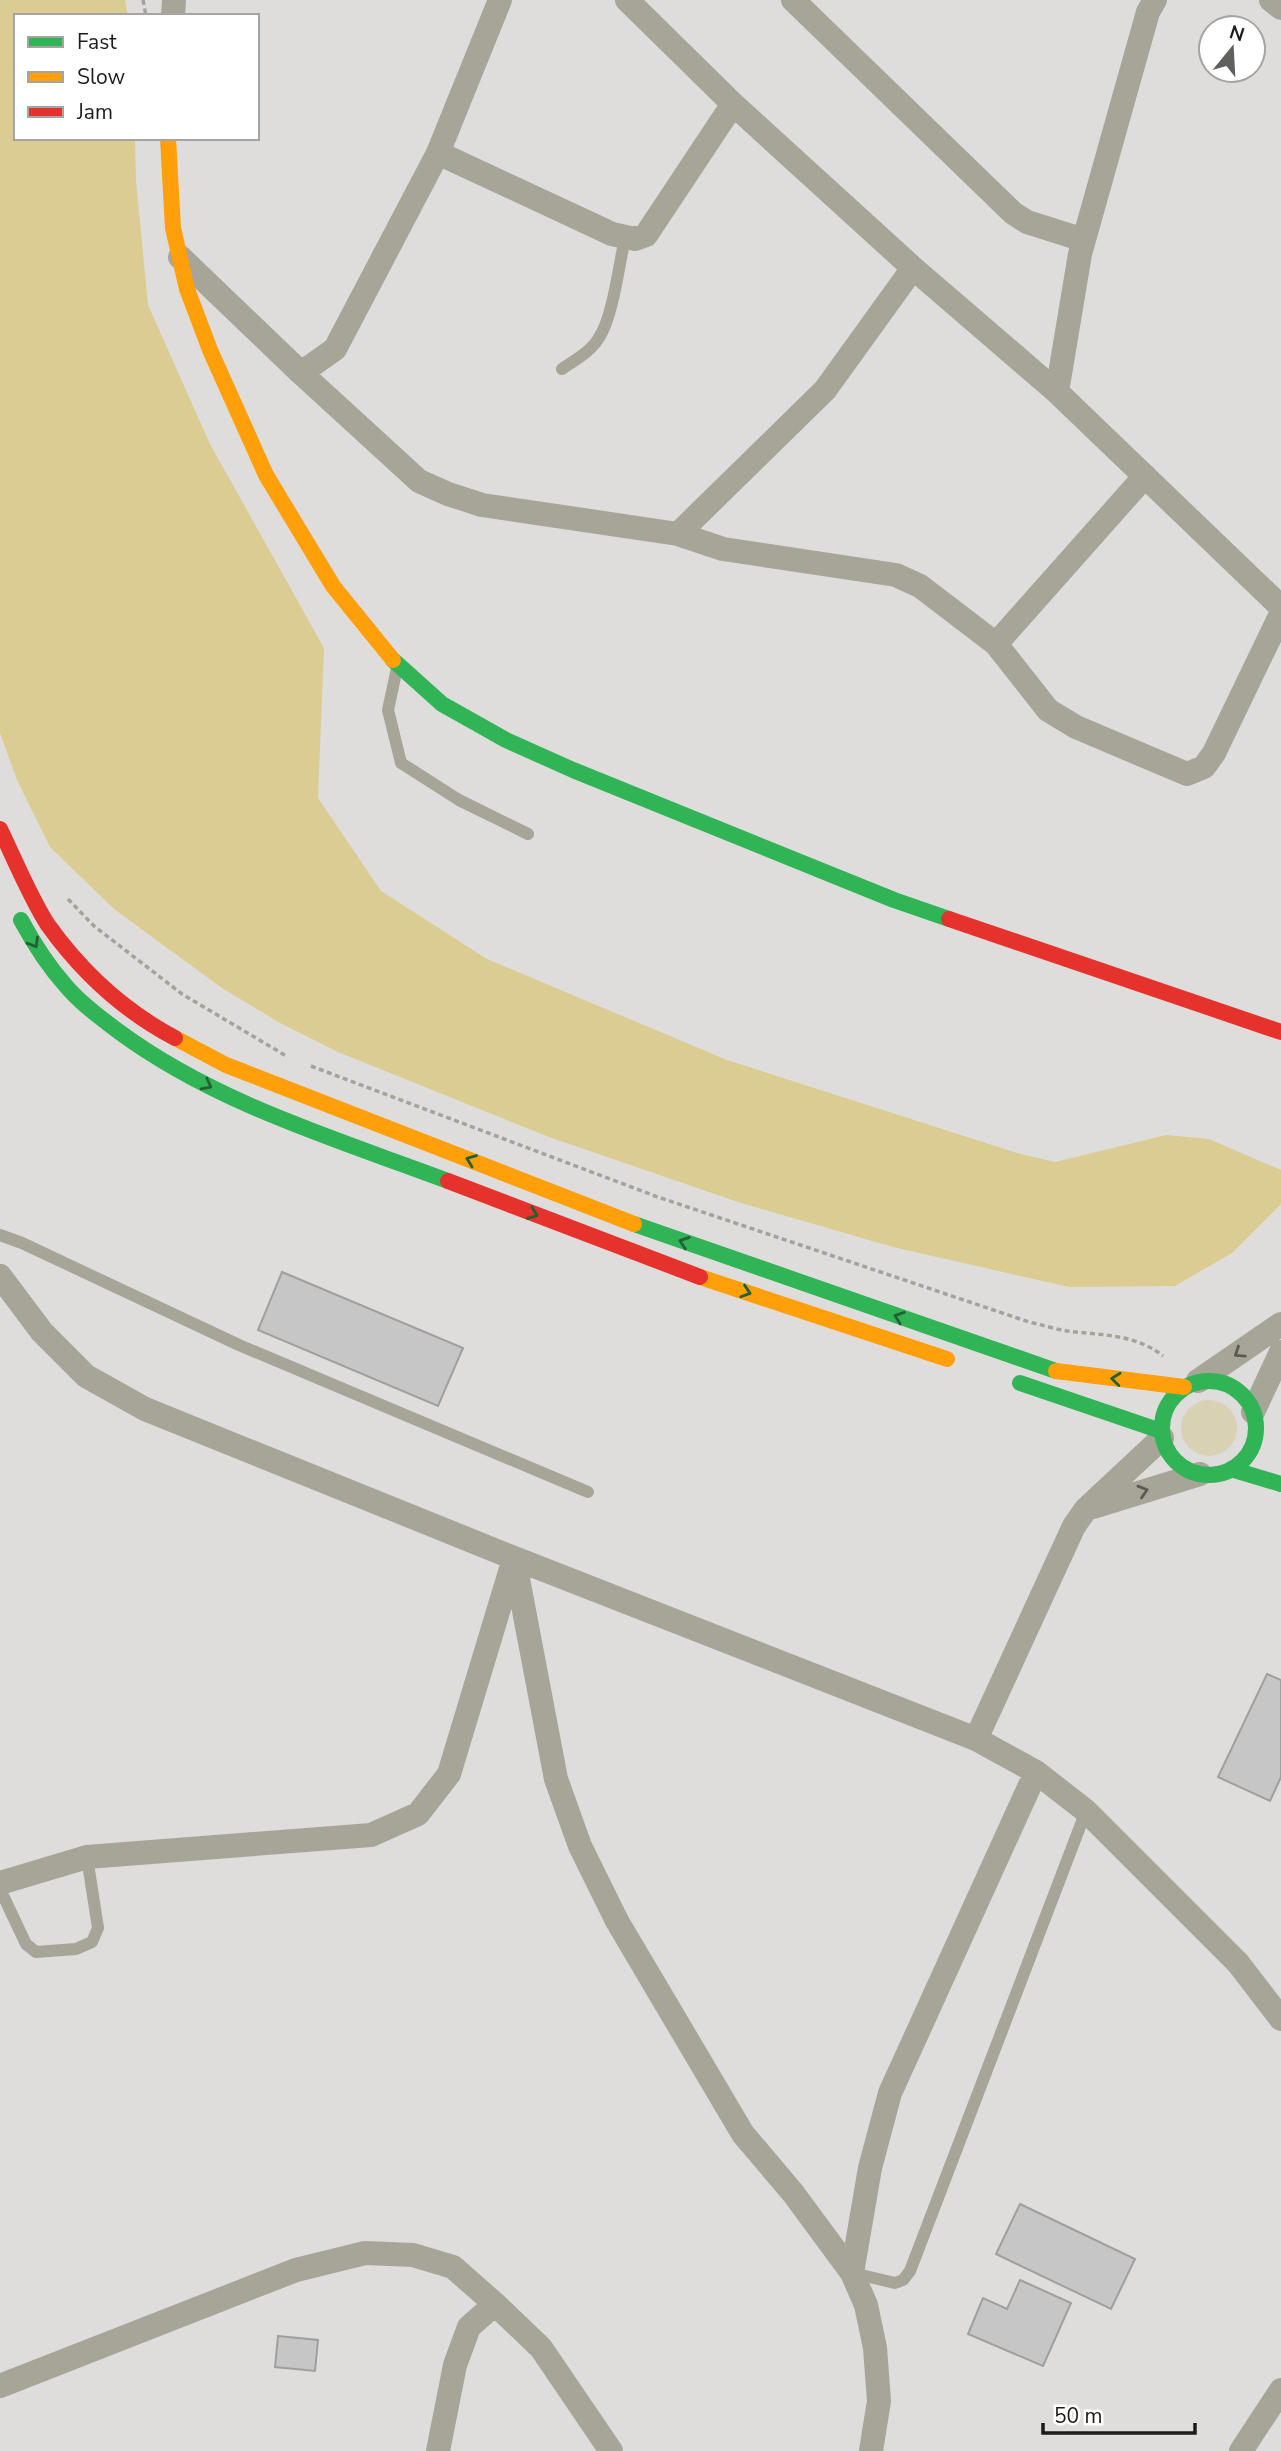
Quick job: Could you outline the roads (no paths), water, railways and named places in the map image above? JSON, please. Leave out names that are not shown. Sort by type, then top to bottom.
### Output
[{"type":"street","points":[[300,373],[335,349],[438,153],[500,0]]},
{"type":"street","points":[[793,0],[1013,214],[1027,222],[1084,240]]},
{"type":"street","points":[[1057,392],[1084,240],[1148,12],[1155,0]]},
{"type":"street","points":[[1271,0],[1281,8]]},
{"type":"street","points":[[634,3],[733,104],[913,268],[1057,392],[1281,607]]},
{"type":"street","points":[[438,153],[625,239],[635,239],[646,235],[733,104]]},
{"type":"street","points":[[168,140],[173,228],[187,289],[210,350],[266,475],[333,586],[386,654],[442,704],[506,740],[573,770],[894,900],[1281,1032]]},
{"type":"street","points":[[178,255],[300,373],[419,481],[482,505],[678,534],[723,549],[896,575],[920,586],[996,644],[1048,710],[1076,727],[1187,774],[1204,767],[1214,753],[1281,614]]},
{"type":"street","points":[[678,534],[825,390],[913,268]]},
{"type":"street","points":[[996,644],[1144,476]]},
{"type":"street","points":[[0,829],[47,923],[80,964],[120,1003],[156,1028],[226,1065],[671,1238],[1061,1373],[1191,1384],[1212,1380],[1225,1383],[1237,1390],[1247,1400],[1255,1417],[1273,1431]]},
{"type":"street","points":[[12,904],[38,951],[65,987],[87,1008],[145,1051],[214,1089],[295,1123],[669,1266],[961,1363]]},
{"type":"street","points":[[0,1276],[42,1332],[86,1376],[145,1409],[514,1558],[976,1739],[1035,1772],[1086,1811],[1238,1963],[1281,2019]]},
{"type":"street","points":[[1281,1324],[1174,1395],[1162,1418],[1162,1435],[1167,1451],[1176,1462],[1187,1470],[1210,1475],[1231,1469],[1249,1453],[1255,1438],[1255,1417],[1281,1352]]},
{"type":"street","points":[[1000,1377],[1162,1435]]},
{"type":"street","points":[[976,1739],[1074,1526],[1086,1509],[1162,1435]]},
{"type":"street","points":[[1231,1469],[1281,1485]]},
{"type":"street","points":[[1086,1509],[1200,1474]]},
{"type":"street","points":[[0,1883],[87,1857],[371,1835],[418,1814],[449,1774],[514,1558]]},
{"type":"street","points":[[514,1558],[556,1779],[579,1846],[617,1921],[743,2134],[793,2193],[852,2273],[866,2305],[875,2348],[879,2401],[871,2451]]},
{"type":"street","points":[[852,2273],[870,2168],[890,2093],[1035,1772]]},
{"type":"street","points":[[0,2386],[296,2270],[365,2253],[413,2255],[453,2267],[541,2348],[611,2451]]},
{"type":"street","points":[[438,2451],[456,2365],[469,2327],[495,2304]]},
{"type":"street","points":[[1241,2451],[1281,2390]]},
{"type":"lane","points":[[562,369],[588,351],[600,337],[607,321],[625,239]]},
{"type":"lane","points":[[398,664],[388,710],[401,763],[459,800],[528,834]]},
{"type":"lane","points":[[0,1235],[239,1345],[588,1492]]},
{"type":"lane","points":[[852,2273],[895,2283],[903,2280],[910,2271],[1086,1811]]},
{"type":"lane","points":[[0,1889],[26,1944],[36,1952],[76,1949],[92,1942],[98,1928],[87,1857]]}]
